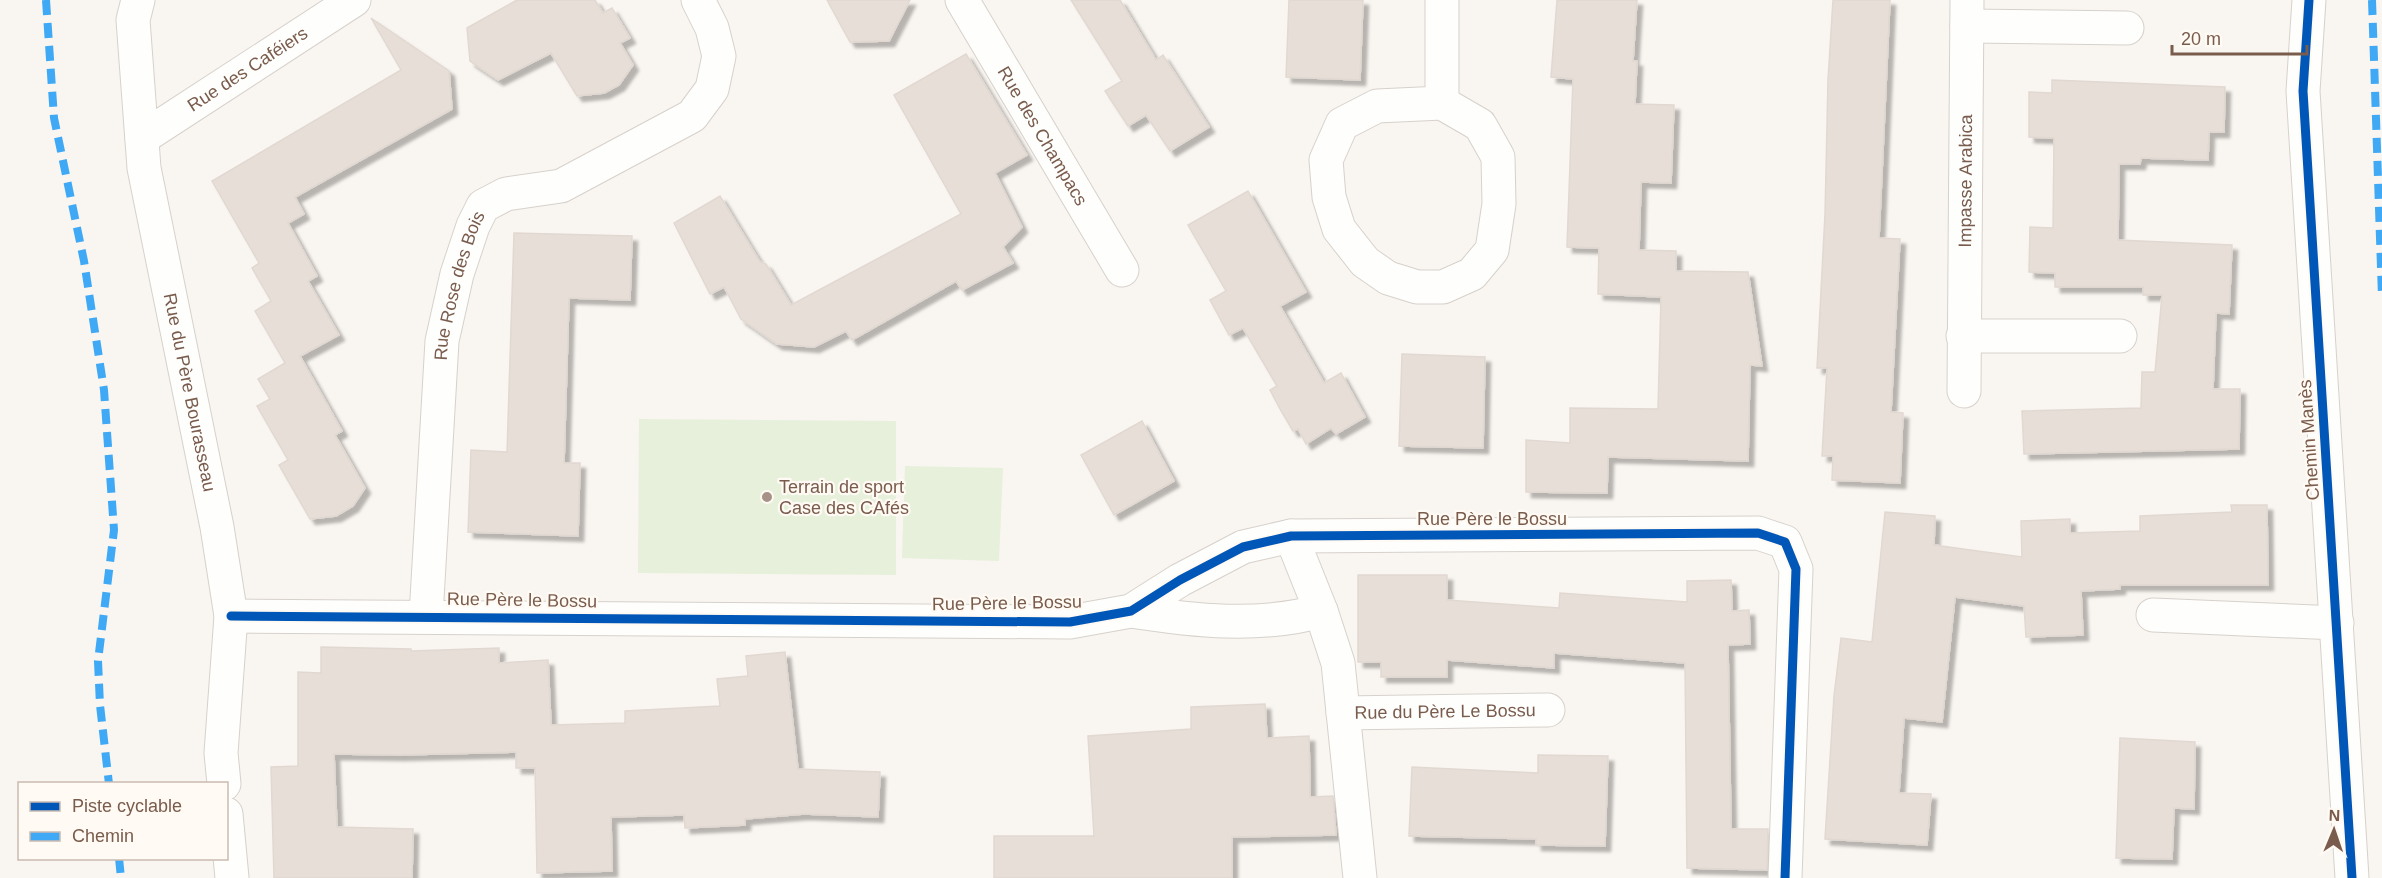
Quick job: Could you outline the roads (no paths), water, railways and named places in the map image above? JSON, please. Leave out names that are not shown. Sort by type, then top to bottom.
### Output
[{"type":"street","name":"Rue du Père Bourasseau","points":[[138,0],[134,20],[144,168],[217,527],[231,616],[221,753],[224,782]]},
{"type":"street","name":"Rue des Caféiers","points":[[142,138],[354,0]]},
{"type":"street","name":"Rue Rose des Bois","points":[[426,616],[442,341],[457,274],[473,226],[483,206],[506,194],[561,186],[692,116],[712,89],[719,56],[712,28],[698,0]]},
{"type":"street","name":"Rue des Champacs","points":[[962,0],[1122,270]]},
{"type":"street","points":[[1442,0],[1442,103]]},
{"type":"street","name":"Chemin Manès","points":[[2309,0],[2303,91],[2352,878]]},
{"type":"street","name":"Impasse Arabica","points":[[1964,392],[1967,13],[2127,28]]},
{"type":"street","points":[[1442,103],[1480,125],[1497,158],[1499,204],[1492,250],[1472,274],[1443,287],[1417,287],[1388,278],[1365,262],[1339,229],[1329,197],[1326,160],[1342,124],[1377,106],[1442,103]]},
{"type":"street","points":[[1963,336],[2120,336]]},
{"type":"street","name":"Rue Père le Bossu","points":[[1131,611],[1180,580],[1243,547],[1291,536],[1758,533],[1785,542],[1796,569],[1785,878]]},
{"type":"street","name":"Rue du Père Le Bossu","points":[[1291,536],[1321,610],[1338,663],[1360,878]]},
{"type":"street","name":"Rue Père le Bossu","points":[[231,616],[1070,622],[1131,611],[1191,621],[1247,621],[1295,618],[1321,610]]},
{"type":"street","points":[[2153,615],[2337,623]]},
{"type":"street","name":"Rue du Père Le Bossu","points":[[1343,713],[1548,710]]},
{"type":"street","points":[[228,835],[232,878]]},
{"type":"place","name":"Terrain de sport Case des CAfés","points":[[767,497]]}]
